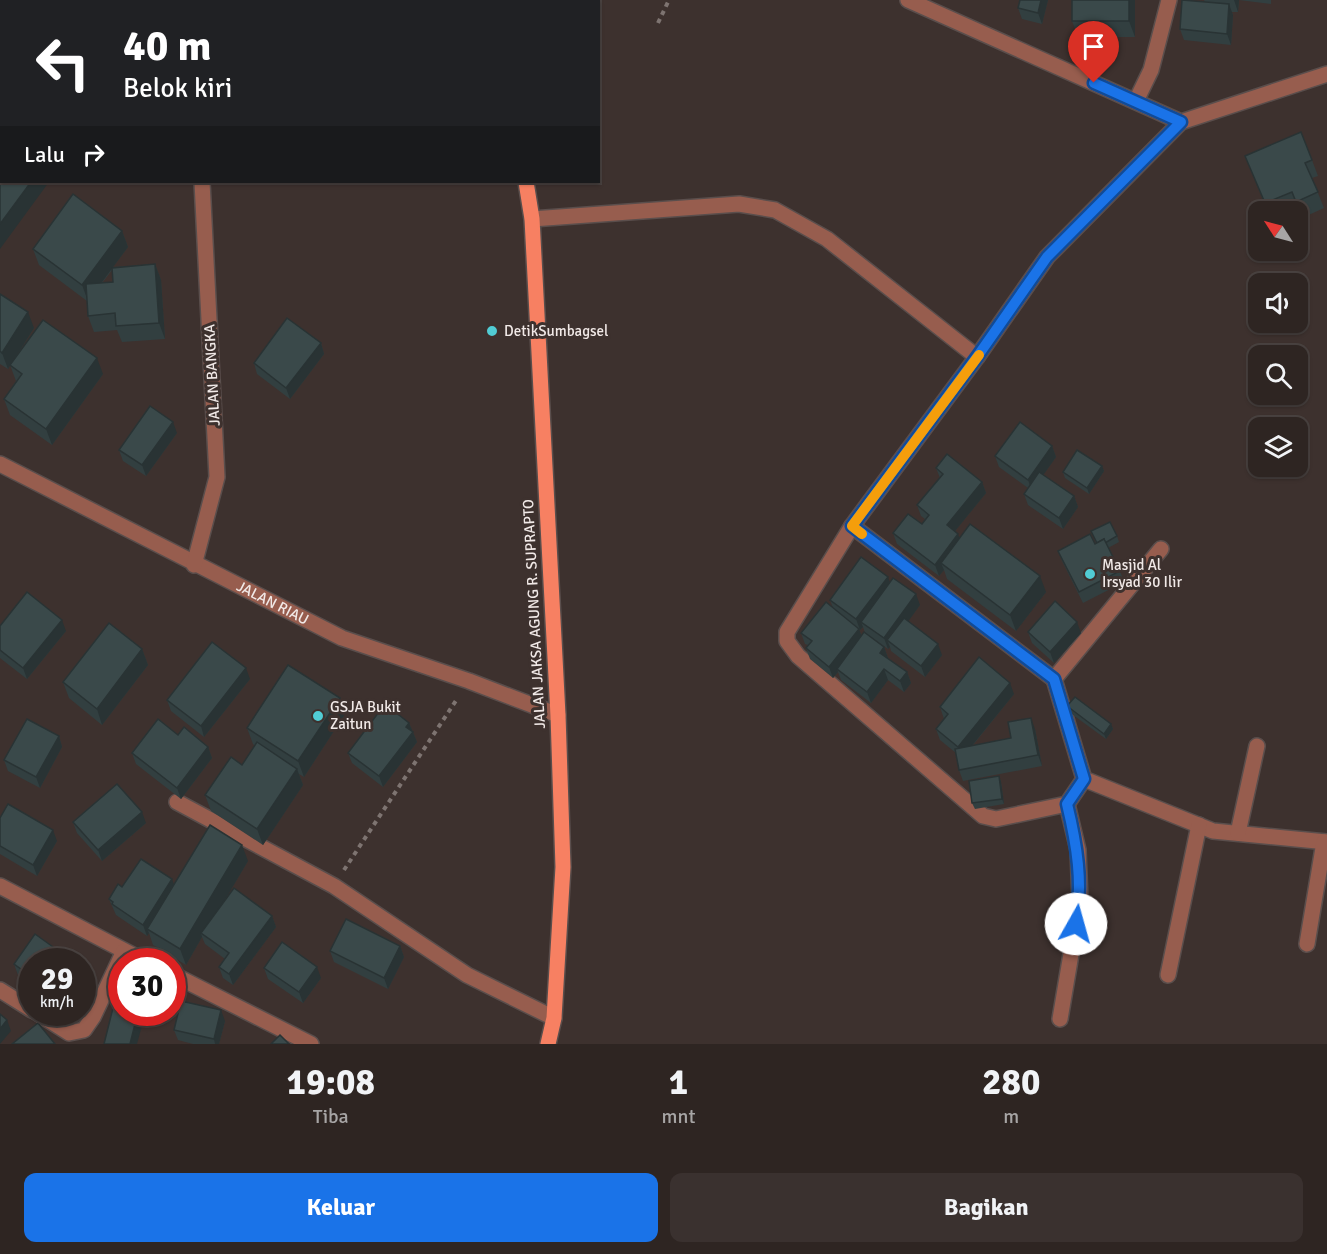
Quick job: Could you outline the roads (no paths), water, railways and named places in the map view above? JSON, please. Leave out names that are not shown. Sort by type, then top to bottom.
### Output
[{"type":"main road","name":"JALAN JAKSA AGUNG R. SUPRAPTO","points":[[526,183],[532,219],[558,715],[563,867],[554,1018],[548,1044]]},
{"type":"street","points":[[908,0],[1181,122]]},
{"type":"street","points":[[1136,101],[1151,70],[1169,0]]},
{"type":"street","points":[[1084,779],[1067,804],[996,819],[983,816],[791,649],[787,641],[790,624],[852,526],[977,357],[1047,257],[1181,122],[1327,74]]},
{"type":"street","name":"JALAN BANGKA","points":[[194,565],[217,477],[202,183]]},
{"type":"street","points":[[532,219],[739,204],[775,210],[827,239],[977,357]]},
{"type":"street","name":"JALAN RIAU","points":[[0,464],[194,565],[342,638],[469,681],[558,715]]},
{"type":"street","points":[[852,526],[1054,679],[1084,779]]},
{"type":"street","points":[[1054,679],[1161,549]]},
{"type":"street","points":[[1238,833],[1257,746]]},
{"type":"street","points":[[1084,779],[1214,831],[1326,842],[1307,944]]},
{"type":"street","points":[[177,802],[334,886],[467,975],[554,1018]]},
{"type":"street","points":[[1060,1019],[1080,901],[1078,850],[1067,804]]},
{"type":"street","points":[[1168,975],[1199,825]]},
{"type":"street","points":[[0,886],[118,948]]},
{"type":"street","points":[[186,981],[312,1044]]},
{"type":"street","points":[[96,1011],[108,985]]},
{"type":"street","points":[[0,990],[18,1001]]},
{"type":"street","points":[[58,1026],[69,1033],[84,1030],[87,1026]]},
{"type":"place","name":"DetikSumbagsel","points":[[492,331]]},
{"type":"place","name":"Masjid Al Irsyad 30 Ilir","points":[[1090,574]]},
{"type":"place","name":"GSJA Bukit Zaitun","points":[[318,716]]}]
